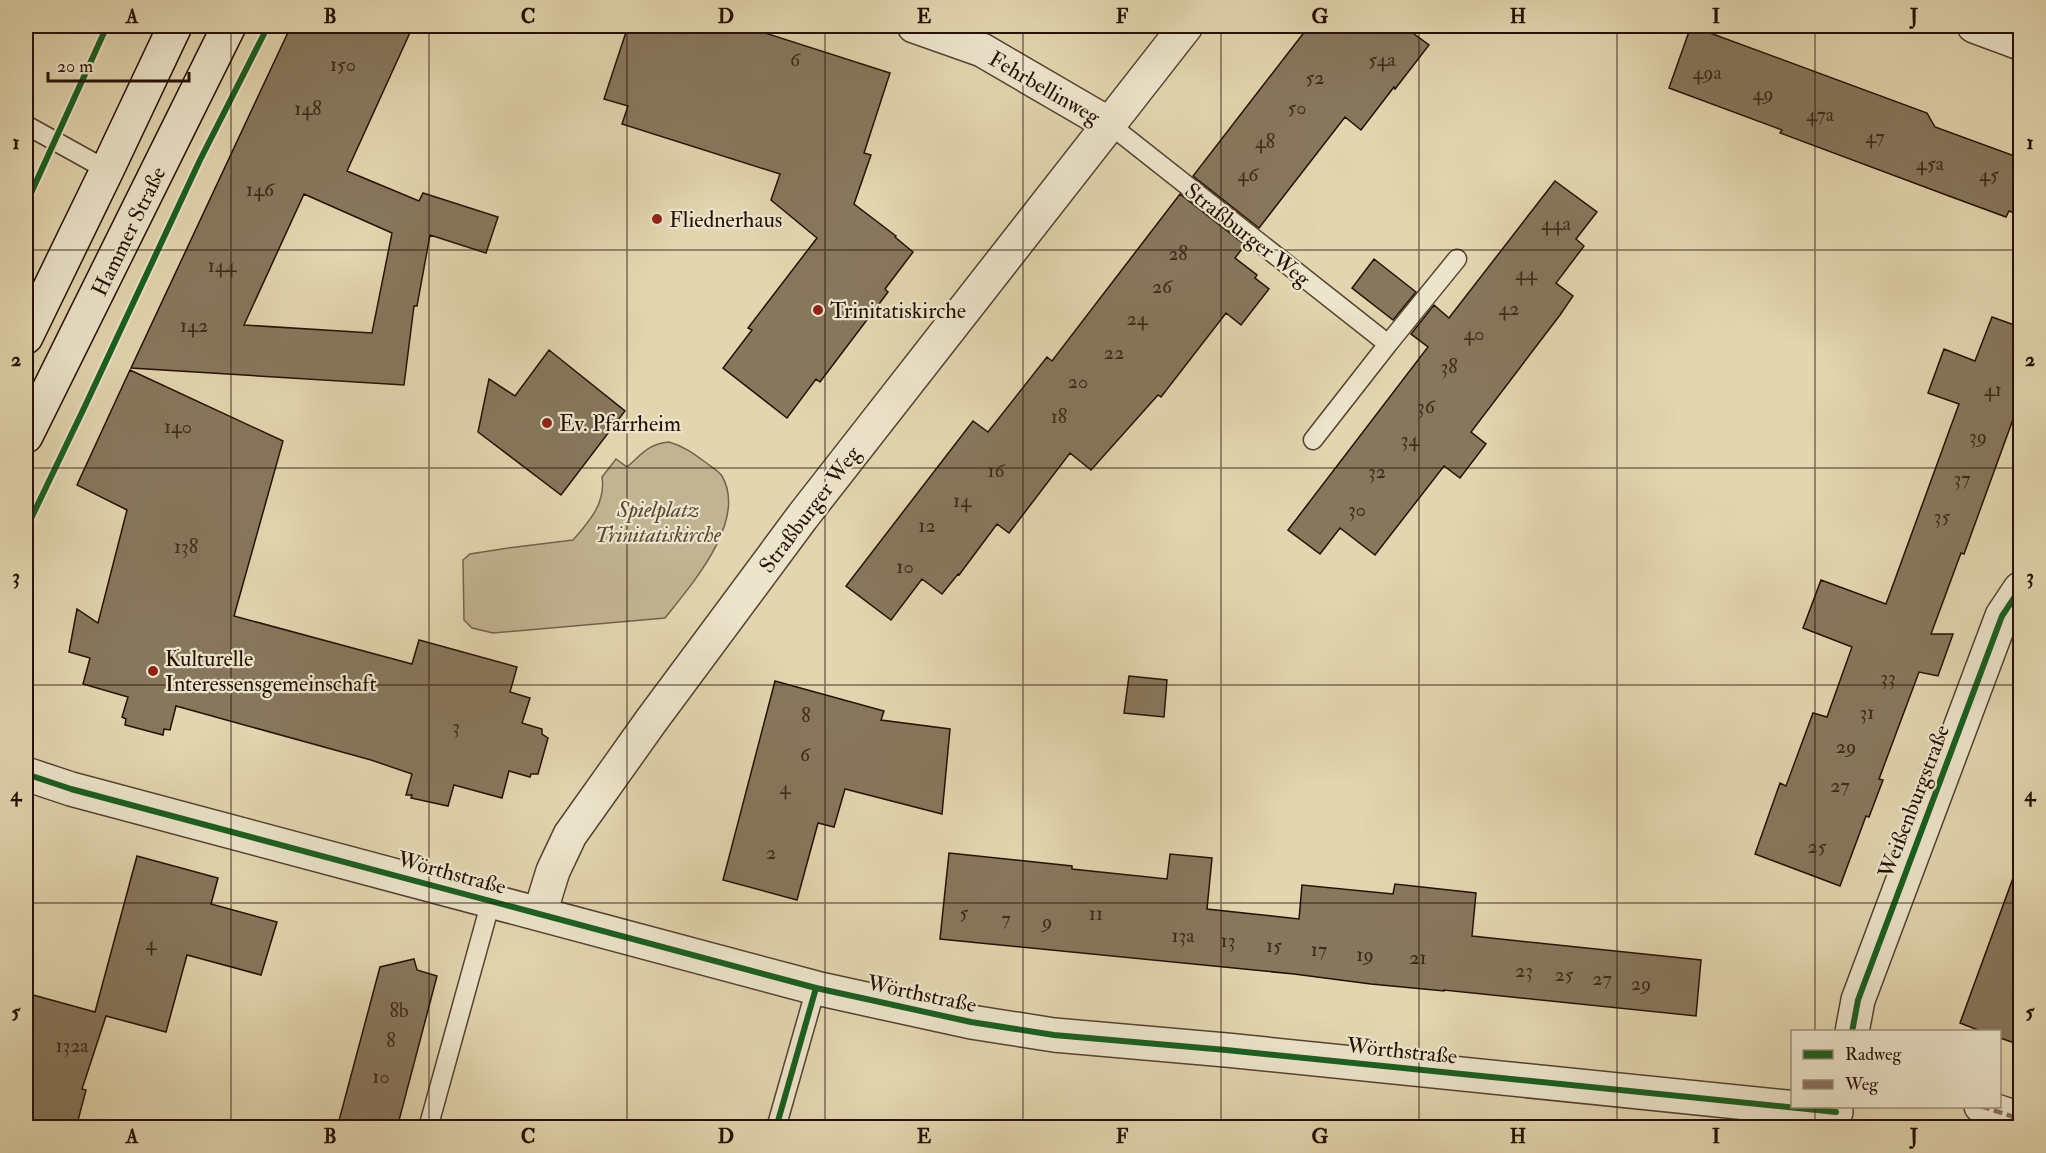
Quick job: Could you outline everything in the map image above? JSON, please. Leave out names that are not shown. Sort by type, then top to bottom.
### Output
[{"type":"street","name":"Hammer Straße","points":[[26,336],[175,26]]},
{"type":"street","name":"Hammer Straße","points":[[26,436],[229,26]]},
{"type":"street","name":"Fehrbellinweg","points":[[915,26],[982,50],[1109,124]]},
{"type":"street","name":"Straßburger Weg","points":[[540,914],[553,871],[570,835],[651,721],[803,516],[1186,26]]},
{"type":"street","points":[[1974,26],[2020,43]]},
{"type":"street","name":"Weißenburgstraße","points":[[1852,1030],[1858,1000],[2002,616],[2020,589]]},
{"type":"street","name":"Wörthstraße","points":[[26,774],[71,789],[816,988],[960,1020],[1054,1035],[1238,1051],[1835,1115]]},
{"type":"street","points":[[1984,1108],[2020,1119]]},
{"type":"lane","name":"Straßburger Weg","points":[[1109,124],[1388,344]]},
{"type":"lane","points":[[26,125],[107,170]]},
{"type":"lane","points":[[1313,440],[1457,259]]},
{"type":"lane","points":[[428,1128],[491,901]]},
{"type":"lane","points":[[776,1128],[816,988]]},
{"type":"green space","name":"Spielplatz Trinitatiskirche","points":[[669,442],[692,453],[721,474],[728,494],[728,513],[713,552],[665,618],[493,633],[472,628],[464,620],[463,560],[470,554],[573,540],[595,512],[603,486],[602,477],[616,459],[627,467],[650,447]]},
{"type":"building","points":[[291,26],[413,26],[347,171],[419,201],[423,193],[498,217],[486,253],[430,235],[417,306],[414,306],[404,385],[131,368]],"holes":[[[304,194],[392,233],[372,333],[244,325]]]},
{"type":"building","points":[[628,26],[743,26],[890,73],[864,153],[871,155],[854,204],[913,252],[885,289],[888,292],[820,382],[816,379],[787,418],[723,368],[752,330],[748,328],[817,238],[771,200],[780,174],[622,124],[628,106],[604,99]]},
{"type":"building","points":[[1309,26],[1403,26],[1429,45],[1361,130],[1345,117],[1259,228],[1193,176]]},
{"type":"building","points":[[1691,26],[1927,113],[1935,127],[2020,158],[2020,215],[2009,211],[2006,217],[1780,133],[1782,130],[1669,88]]},
{"type":"building","points":[[1555,181],[1597,212],[1576,239],[1584,246],[1556,283],[1573,296],[1471,432],[1486,444],[1460,478],[1444,466],[1375,555],[1340,528],[1320,554],[1288,530],[1428,347],[1411,334],[1434,305],[1449,318]]},
{"type":"building","points":[[1180,194],[1245,245],[1235,258],[1257,275],[1255,278],[1269,289],[1241,325],[1226,313],[1161,397],[1158,395],[1091,470],[1070,453],[1009,533],[997,524],[942,594],[922,579],[891,620],[846,586],[973,421],[988,432],[1047,357],[1052,361]]},
{"type":"building","points":[[1374,259],[1416,292],[1393,320],[1352,288]]},
{"type":"building","points":[[1992,317],[2020,327],[2020,400],[1964,554],[1961,553],[1931,634],[1953,634],[1938,676],[1919,672],[1879,779],[1883,780],[1869,817],[1866,816],[1840,886],[1755,854],[1780,783],[1786,786],[1813,713],[1827,717],[1852,647],[1803,628],[1821,580],[1886,604],[1959,404],[1928,393],[1944,349],[1975,361]]},
{"type":"building","name":"Ev. Pfarrheim","points":[[549,350],[625,411],[561,495],[478,432],[489,379],[515,396]]},
{"type":"building","points":[[130,370],[283,441],[234,616],[412,664],[419,640],[517,667],[510,692],[530,698],[522,723],[542,729],[542,734],[548,738],[538,774],[531,774],[530,777],[509,771],[502,798],[454,785],[448,806],[406,795],[412,774],[371,760],[176,706],[170,730],[164,729],[163,735],[125,725],[126,719],[122,717],[128,697],[83,684],[90,658],[69,652],[77,609],[98,623],[127,510],[77,485]]},
{"type":"building","points":[[1129,676],[1167,680],[1164,717],[1124,713]]},
{"type":"building","points":[[775,681],[884,711],[881,720],[950,729],[942,814],[845,789],[834,827],[818,823],[797,900],[723,880]]},
{"type":"building","points":[[949,853],[1167,879],[1170,854],[1212,858],[1207,909],[1299,919],[1302,885],[1393,894],[1395,884],[1476,893],[1472,936],[1701,960],[1696,1016],[940,939]]},
{"type":"building","points":[[137,856],[218,878],[211,904],[277,922],[261,975],[187,955],[166,1032],[106,1016],[82,1089],[86,1090],[76,1128],[26,1128],[26,993],[95,1012]]},
{"type":"building","points":[[2016,870],[2020,871],[2020,1045],[2001,1038],[2001,1030],[1978,1030],[1960,1023]]},
{"type":"building","points":[[414,959],[417,970],[437,976],[397,1128],[337,1128],[380,967]]},
{"type":"marked path","points":[[1987,1108],[2020,1119]]},
{"type":"cycle path","points":[[26,204],[107,26]]},
{"type":"cycle path","points":[[26,529],[200,160],[268,26]]},
{"type":"cycle path","points":[[1852,1030],[1858,1000],[2002,616],[2020,589]]},
{"type":"cycle path","points":[[26,774],[71,789],[816,988],[971,1022],[1054,1035],[1226,1050],[1791,1107]]},
{"type":"cycle path","points":[[776,1128],[816,988]]},
{"type":"cycle path","points":[[1797,1108],[1836,1112]]},
{"type":"place","name":"Fliednerhaus","points":[[657,219]]},
{"type":"place","name":"Trinitatiskirche","points":[[818,310]]},
{"type":"place","name":"Ev. Pfarrheim","points":[[547,423]]},
{"type":"place","name":"Kulturelle Interessensgemeinschaft","points":[[153,671]]}]
